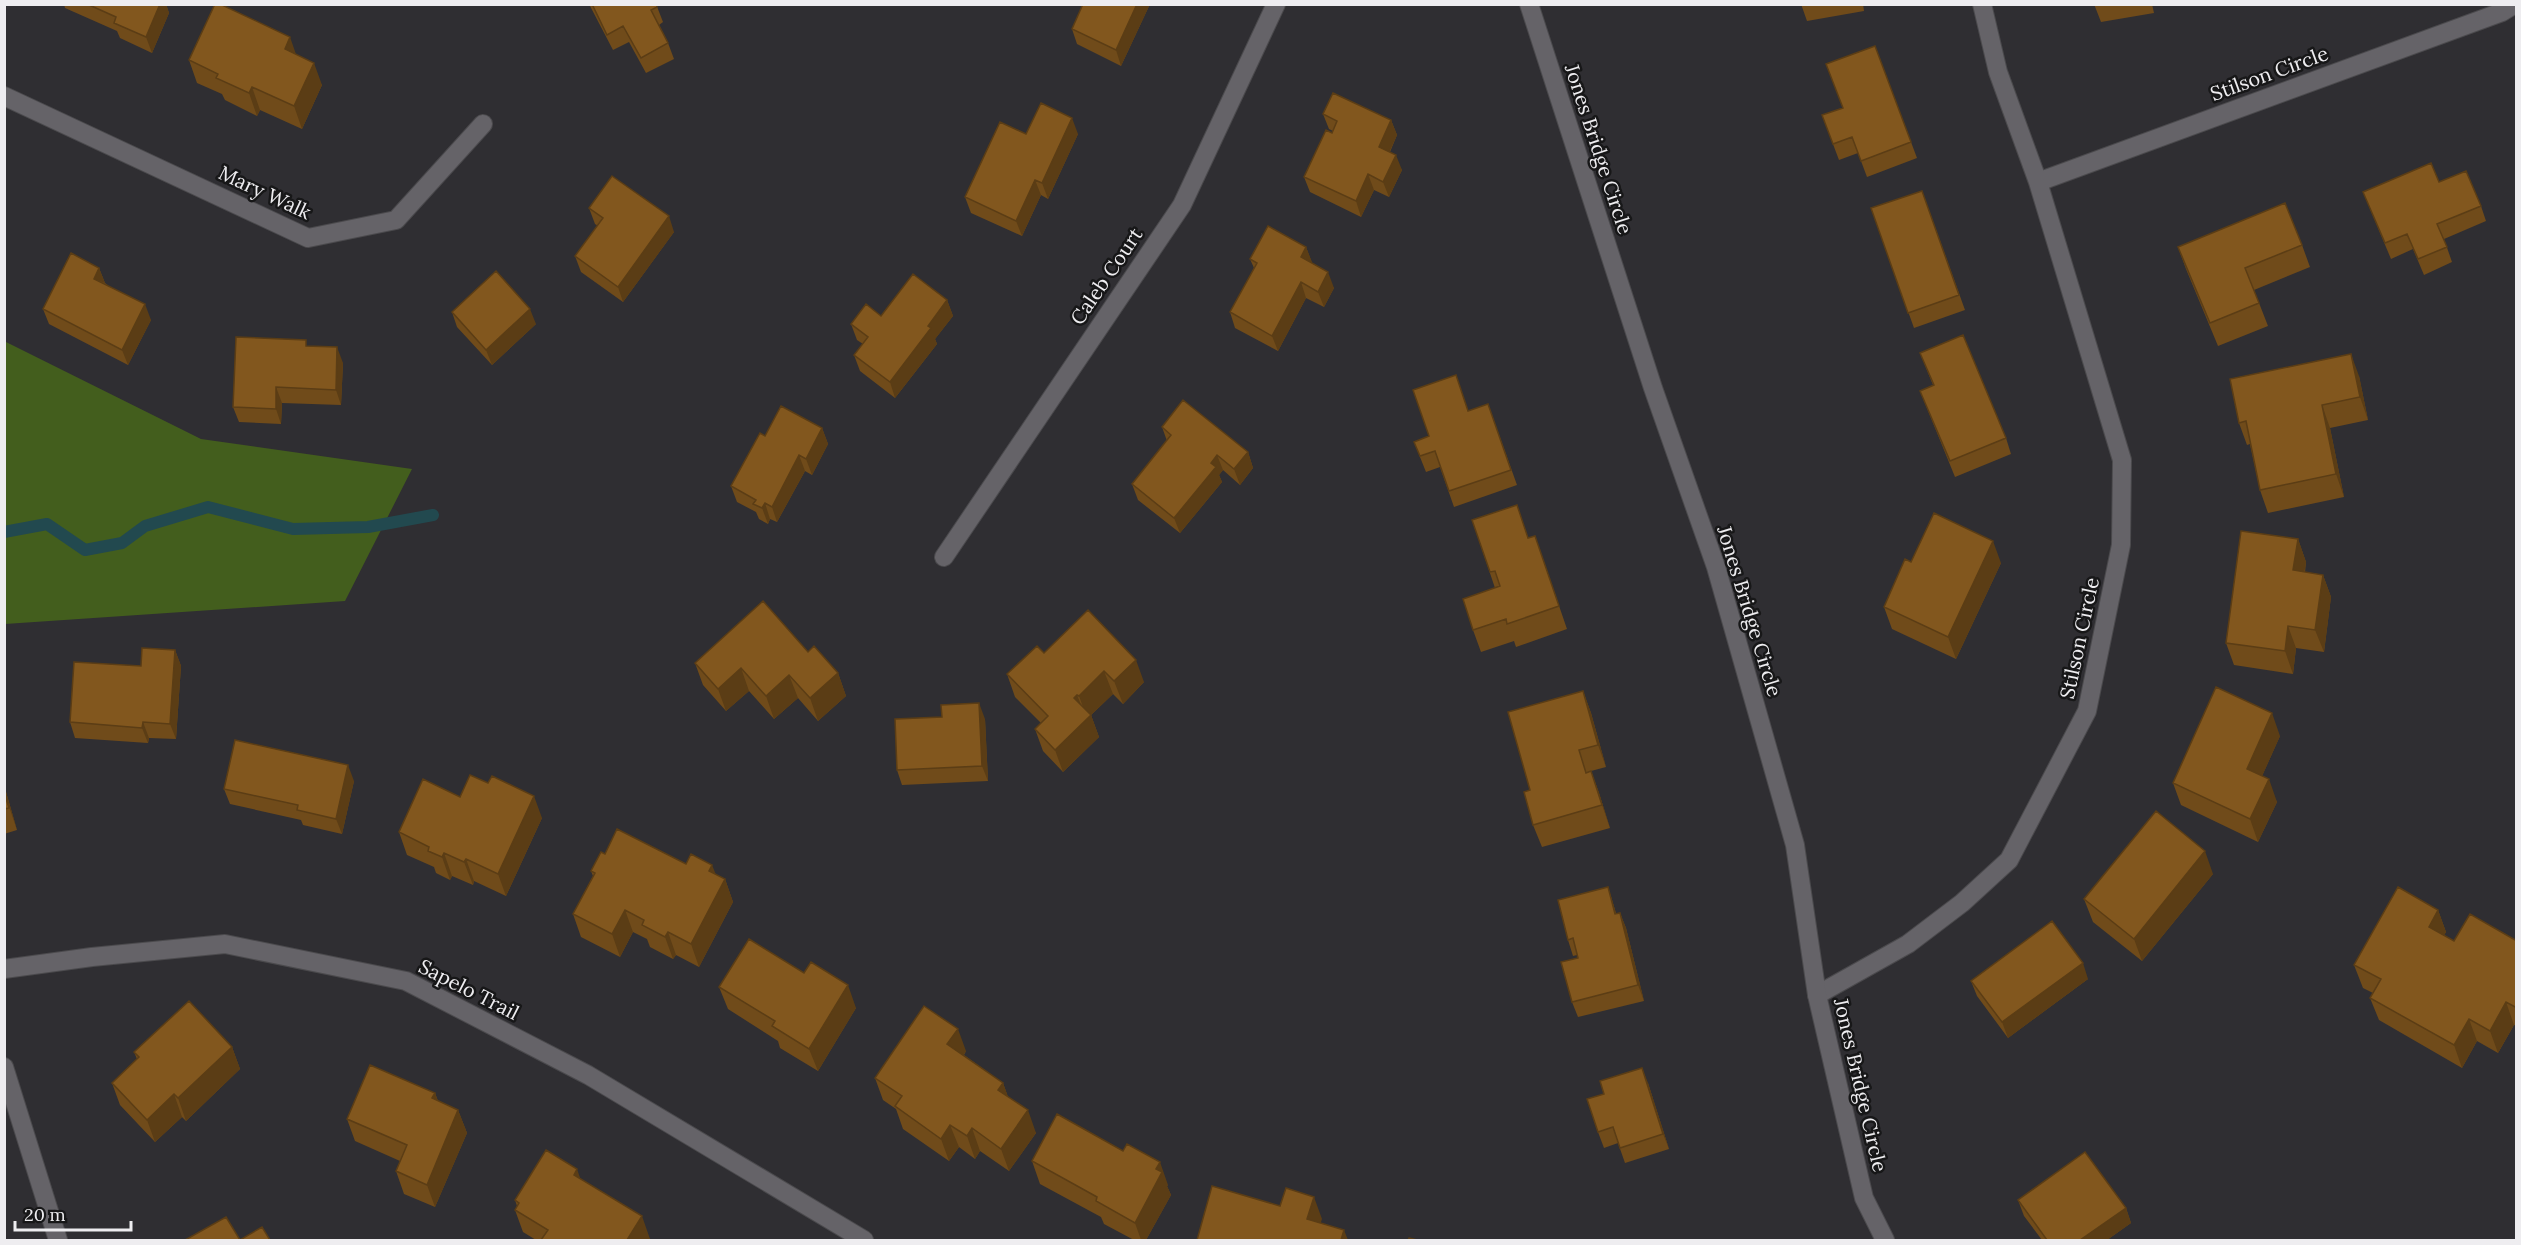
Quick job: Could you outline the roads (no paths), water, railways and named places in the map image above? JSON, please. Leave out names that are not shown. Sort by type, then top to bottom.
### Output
[{"type":"street","name":"Caleb Court","points":[[944,557],[1182,205],[1276,4]]},
{"type":"street","name":"Jones Bridge Circle","points":[[1530,4],[1645,365],[1716,567],[1795,845],[1817,995],[1864,1198],[1885,1240]]},
{"type":"street","name":"Stilson Circle","points":[[1817,995],[1908,944],[1962,903],[2009,860],[2087,711],[2121,545],[2122,460],[2038,182],[1998,72],[1982,4]]},
{"type":"street","name":"Stilson Circle","points":[[2038,182],[2502,12],[2515,4]]},
{"type":"street","name":"Mary Walk","points":[[4,96],[308,238],[396,220],[483,124]]},
{"type":"street","name":"Sapelo Trail","points":[[4,969],[92,957],[225,944],[406,981],[588,1075],[864,1240]]},
{"type":"street","points":[[4,1067],[58,1240]]},
{"type":"waterway","points":[[4,532],[47,524],[85,550],[122,543],[145,526],[208,507],[293,529],[368,527],[433,515]]}]
